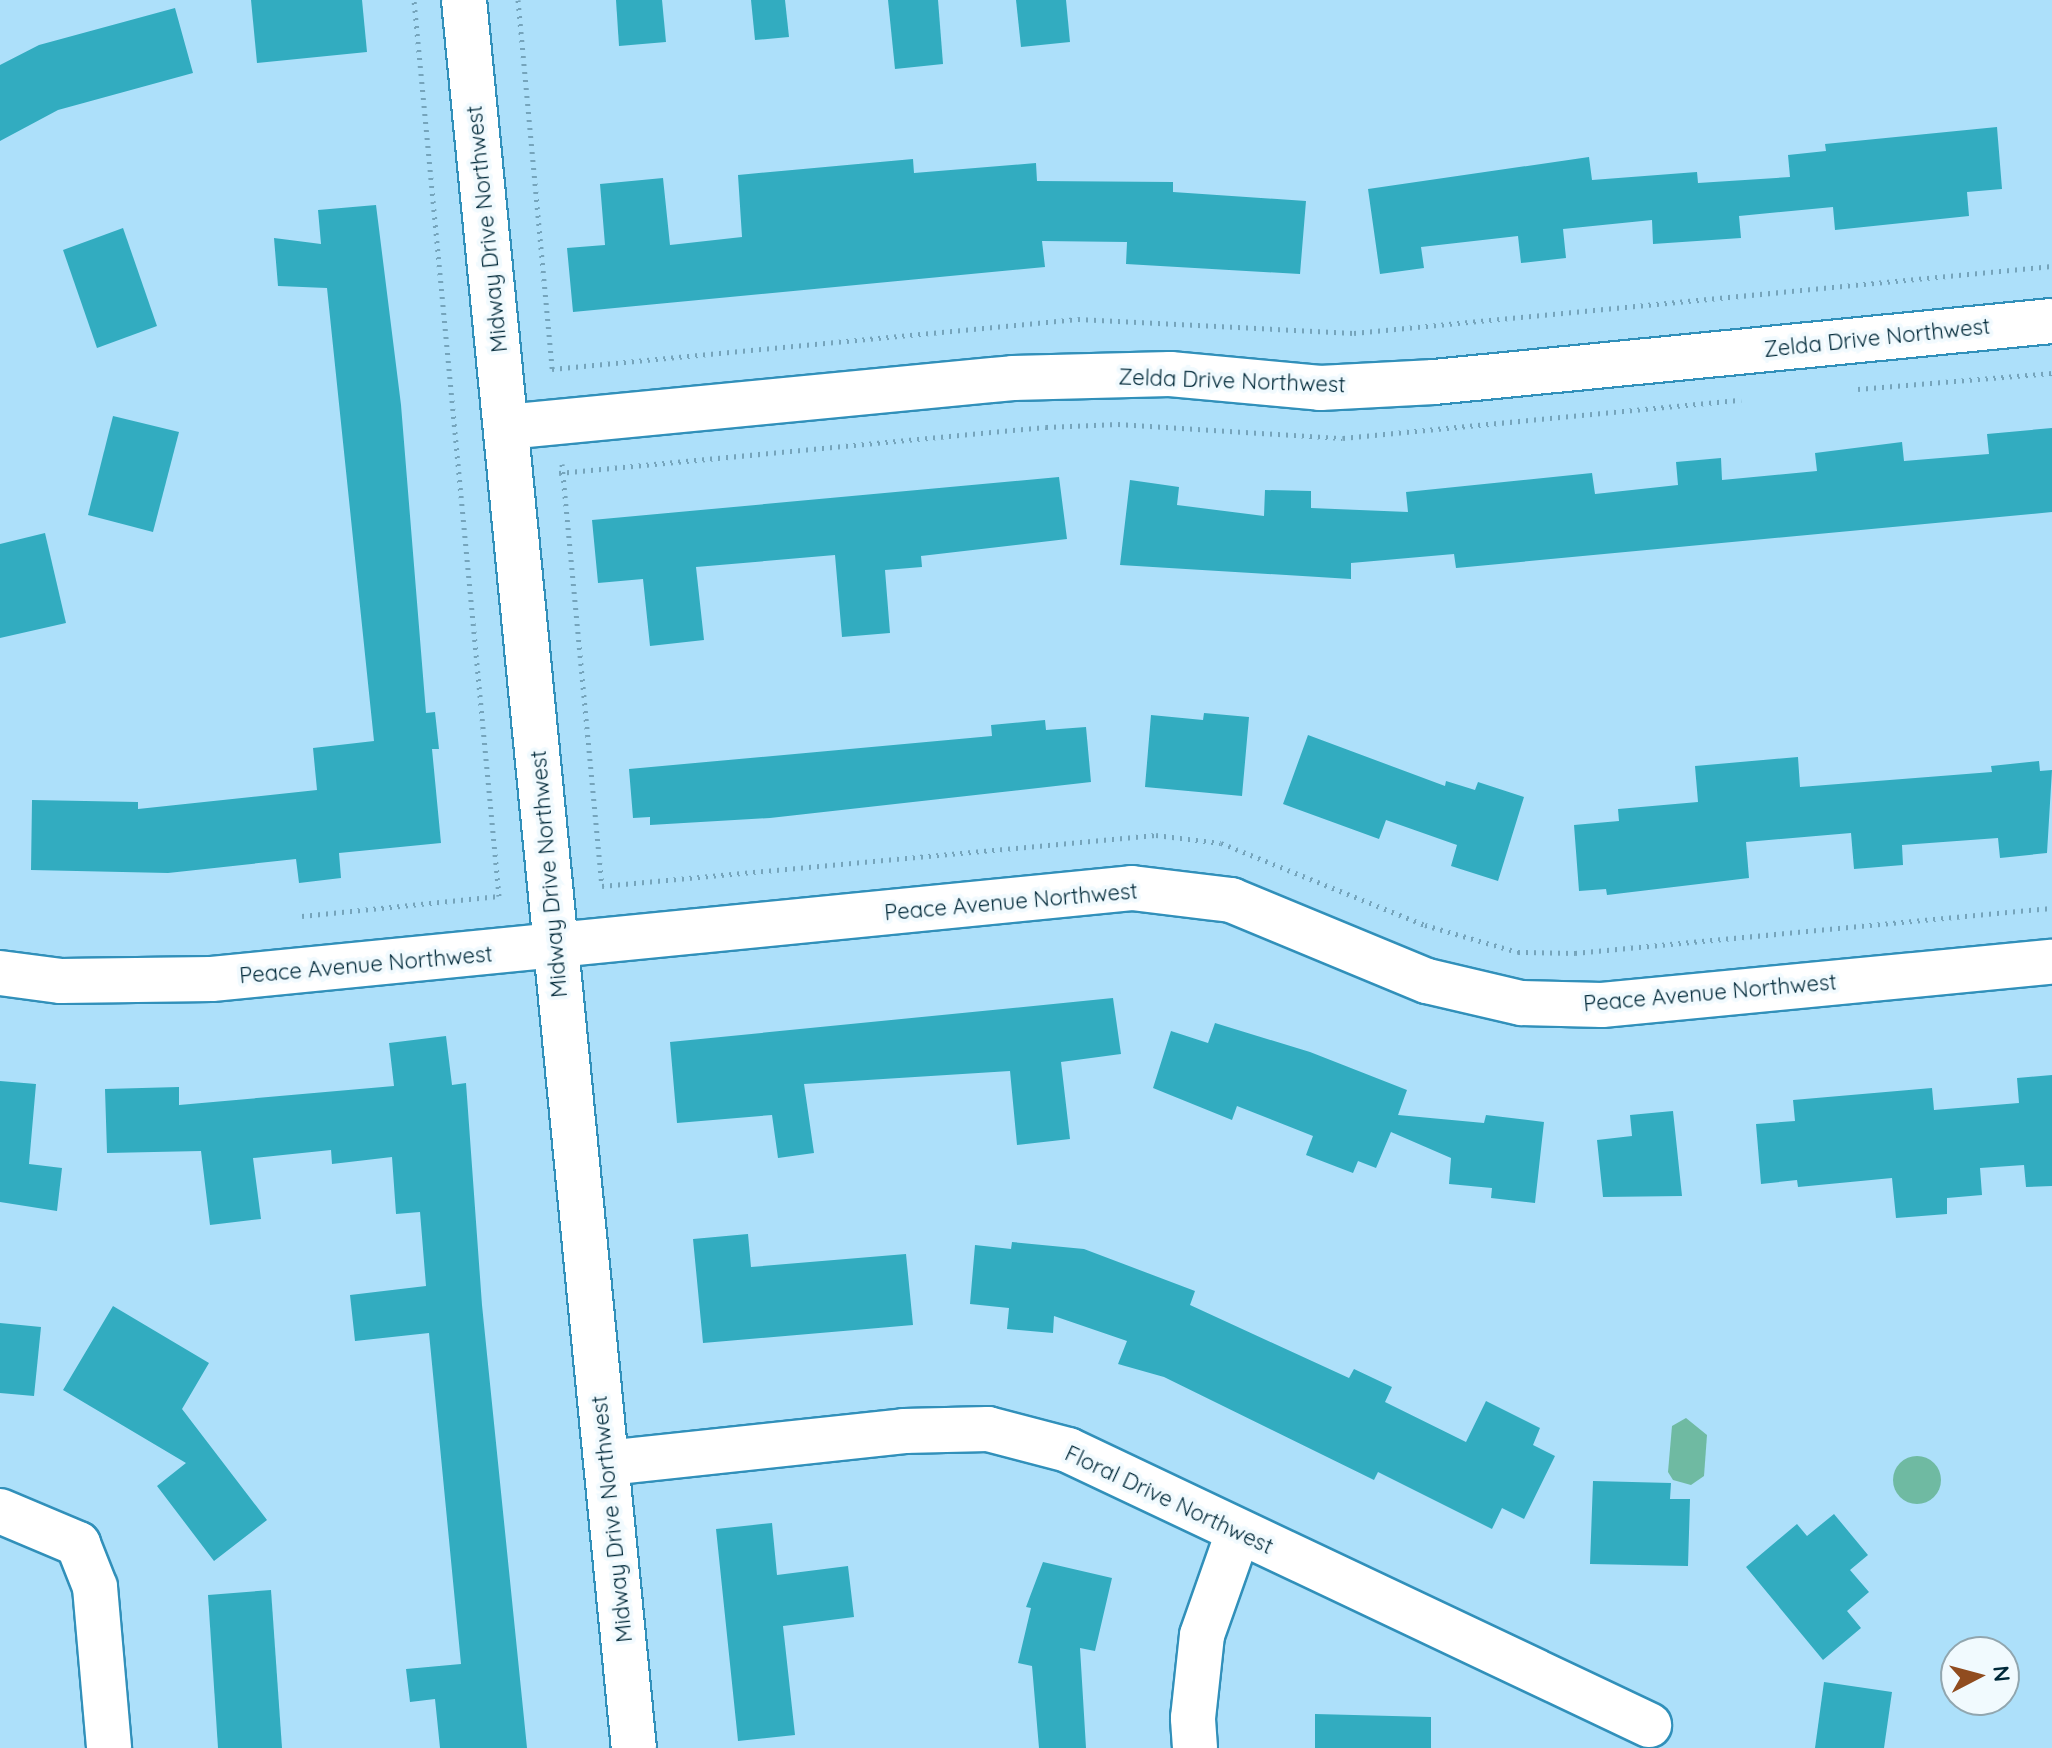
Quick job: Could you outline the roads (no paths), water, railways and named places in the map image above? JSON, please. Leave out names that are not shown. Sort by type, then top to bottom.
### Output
[{"type":"street","name":"Midway Drive Northwest","points":[[464,0],[634,1748]]},
{"type":"street","name":"Zelda Drive Northwest","points":[[506,427],[1013,378],[1170,374],[1320,388],[1434,382],[2052,321]]},
{"type":"street","name":"Peace Avenue Northwest","points":[[0,973],[61,981],[212,979],[1132,888],[1231,900],[1427,981],[1521,1003],[1602,1005],[2052,962]]},
{"type":"street","name":"Floral Drive Northwest","points":[[607,1463],[904,1431],[988,1429],[1068,1450],[1649,1725]]},
{"type":"street","points":[[0,1511],[78,1544],[95,1587],[109,1748]]},
{"type":"street","points":[[1195,1748],[1193,1718],[1202,1635],[1238,1533]]}]
